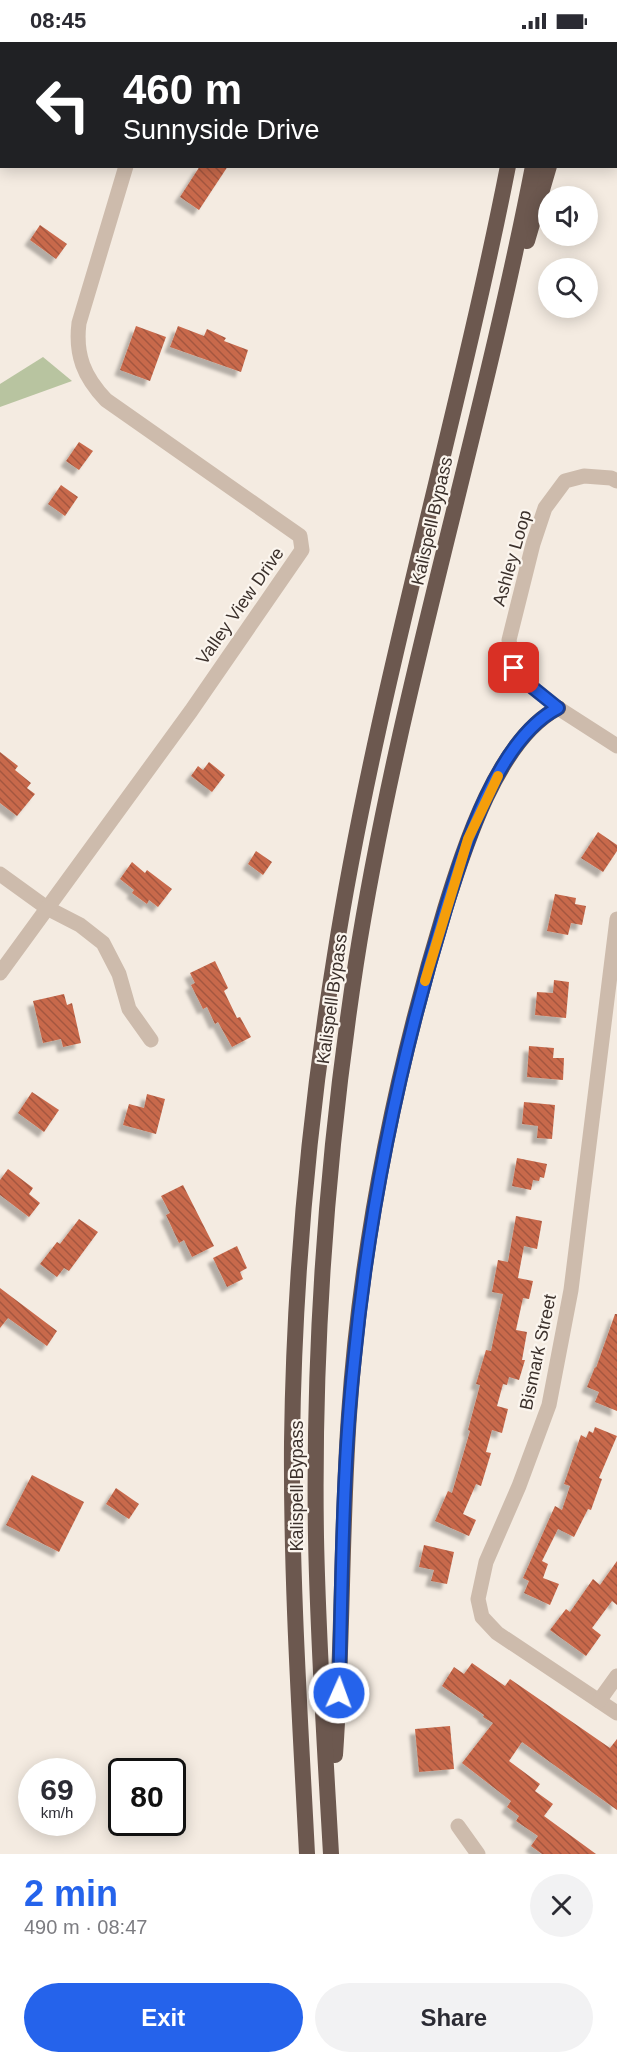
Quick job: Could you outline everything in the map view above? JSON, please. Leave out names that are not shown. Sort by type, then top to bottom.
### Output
[{"type":"highway","points":[[494,238],[501,168]]},
{"type":"highway","name":"Kalispell Bypass","points":[[308,1854],[297,1663],[292,1445],[300,1266],[316,1090],[334,956],[364,794],[494,238],[508,168]]},
{"type":"highway","name":"Kalispell Bypass","points":[[331,1854],[318,1617],[316,1423],[322,1284],[339,1092],[356,964],[379,837],[406,711],[496,336],[533,168]]},
{"type":"highway","points":[[496,336],[533,224],[548,168]]},
{"type":"highway","points":[[329,1809],[339,1693],[349,1413],[366,1255],[386,1137],[424,983],[468,839],[487,796],[512,754],[532,726],[558,708]]},
{"type":"street","name":"Valley View Drive","points":[[0,973],[191,711],[302,550],[300,536],[119,410],[95,389],[84,370],[77,337],[79,323],[125,168]]},
{"type":"street","name":"Ashley Loop","points":[[558,708],[522,679],[514,668],[509,640],[533,544],[545,508],[565,481],[584,476],[611,478],[617,481]]},
{"type":"street","points":[[558,708],[617,746]]},
{"type":"street","points":[[0,874],[47,908],[80,925],[103,943],[119,974],[129,1009],[151,1040]]},
{"type":"street","name":"Bismark Street","points":[[617,919],[563,1341],[549,1405],[519,1486],[486,1562],[478,1599],[482,1617],[497,1633],[617,1713]]},
{"type":"street","points":[[599,1701],[617,1676]]},
{"type":"street","points":[[458,1826],[478,1854]]},
{"type":"green space","points":[[43,357],[72,381],[0,407],[0,384]]},
{"type":"building","points":[[199,168],[227,168],[199,210],[180,197]]},
{"type":"building","points":[[40,225],[67,244],[56,259],[30,240]]},
{"type":"building","points":[[136,326],[166,337],[150,381],[120,370]]},
{"type":"building","points":[[178,326],[204,336],[207,329],[226,338],[224,341],[248,350],[241,372],[170,347]]},
{"type":"building","points":[[79,442],[93,451],[79,470],[66,461]]},
{"type":"building","points":[[61,485],[78,497],[65,516],[48,504]]},
{"type":"building","points":[[0,752],[18,766],[15,770],[31,783],[27,788],[35,794],[17,816],[0,803]]},
{"type":"building","points":[[209,762],[225,775],[212,792],[191,776],[198,766],[203,770]]},
{"type":"building","points":[[598,832],[617,845],[617,851],[603,872],[581,858]]},
{"type":"building","points":[[256,851],[272,862],[263,875],[248,864]]},
{"type":"building","points":[[132,862],[145,873],[147,870],[172,889],[158,907],[149,900],[147,904],[132,893],[134,890],[120,879]]},
{"type":"building","points":[[555,894],[576,898],[575,904],[586,906],[582,925],[571,923],[568,935],[547,931]]},
{"type":"building","points":[[215,961],[228,988],[224,991],[237,1018],[240,1017],[251,1037],[232,1047],[218,1022],[215,1024],[207,1007],[203,1009],[191,985],[195,983],[190,973]]},
{"type":"building","points":[[554,980],[569,982],[566,1018],[535,1015],[537,992],[553,993]]},
{"type":"building","points":[[64,994],[67,1005],[72,1003],[81,1043],[63,1047],[61,1039],[43,1043],[33,1001]]},
{"type":"building","points":[[529,1046],[554,1048],[553,1058],[564,1058],[563,1080],[527,1077]]},
{"type":"building","points":[[32,1092],[59,1110],[44,1132],[18,1113]]},
{"type":"building","points":[[147,1094],[165,1099],[156,1134],[123,1125],[129,1104],[144,1108]]},
{"type":"building","points":[[524,1102],[555,1105],[552,1139],[537,1138],[538,1126],[522,1124]]},
{"type":"building","points":[[517,1158],[547,1164],[544,1178],[540,1177],[539,1181],[533,1180],[531,1190],[512,1186]]},
{"type":"building","points":[[8,1169],[33,1188],[29,1194],[40,1203],[29,1217],[0,1195],[0,1180]]},
{"type":"building","points":[[183,1185],[214,1246],[192,1257],[184,1240],[179,1243],[166,1215],[170,1213],[161,1196]]},
{"type":"building","points":[[516,1216],[542,1221],[537,1249],[524,1246],[518,1278],[533,1281],[529,1299],[523,1298],[516,1330],[527,1332],[522,1360],[525,1360],[519,1380],[509,1377],[507,1385],[503,1384],[497,1406],[508,1409],[502,1433],[492,1430],[486,1452],[491,1453],[481,1486],[476,1484],[463,1514],[476,1520],[469,1536],[435,1521],[448,1491],[452,1493],[470,1431],[468,1430],[480,1385],[476,1384],[486,1350],[491,1351],[503,1294],[492,1292],[498,1260],[508,1262]]},
{"type":"building","points":[[79,1219],[98,1232],[69,1271],[64,1268],[57,1277],[40,1264],[57,1242],[60,1244]]},
{"type":"building","points":[[237,1246],[247,1268],[240,1272],[243,1279],[227,1287],[213,1258]]},
{"type":"building","points":[[0,1288],[57,1331],[47,1346],[8,1318],[0,1328]]},
{"type":"building","points":[[615,1314],[617,1314],[617,1411],[595,1402],[599,1392],[587,1387]]},
{"type":"building","points":[[595,1427],[617,1436],[599,1478],[602,1479],[591,1510],[588,1509],[574,1537],[558,1529],[542,1561],[548,1564],[543,1578],[559,1584],[550,1605],[524,1593],[529,1581],[523,1578],[555,1506],[562,1510],[570,1486],[564,1484],[581,1435],[586,1438],[589,1431],[593,1433]]},
{"type":"building","points":[[32,1475],[84,1502],[59,1552],[6,1525]]},
{"type":"building","points":[[116,1488],[139,1504],[129,1519],[106,1504]]},
{"type":"building","points":[[424,1545],[454,1552],[447,1584],[431,1581],[434,1570],[419,1567]]},
{"type":"building","points":[[617,1561],[617,1605],[612,1601],[592,1628],[601,1635],[586,1656],[550,1630],[566,1609],[570,1612],[593,1579],[600,1585]]},
{"type":"building","points":[[472,1663],[505,1686],[510,1679],[610,1748],[617,1739],[617,1810],[522,1742],[509,1761],[540,1784],[535,1791],[553,1804],[544,1816],[596,1854],[542,1854],[531,1846],[538,1836],[516,1821],[519,1816],[507,1807],[511,1801],[462,1763],[493,1723],[442,1686],[454,1667],[464,1674]]},
{"type":"building","points":[[450,1726],[454,1769],[419,1772],[415,1729]]},
{"type":"slow traffic","points":[[425,981],[460,861],[477,817],[498,776]]},
{"type":"route","points":[[339,1693],[349,1413],[368,1243],[386,1137],[424,983],[468,839],[487,796],[512,754],[532,726],[558,708],[522,679],[514,668]]}]
